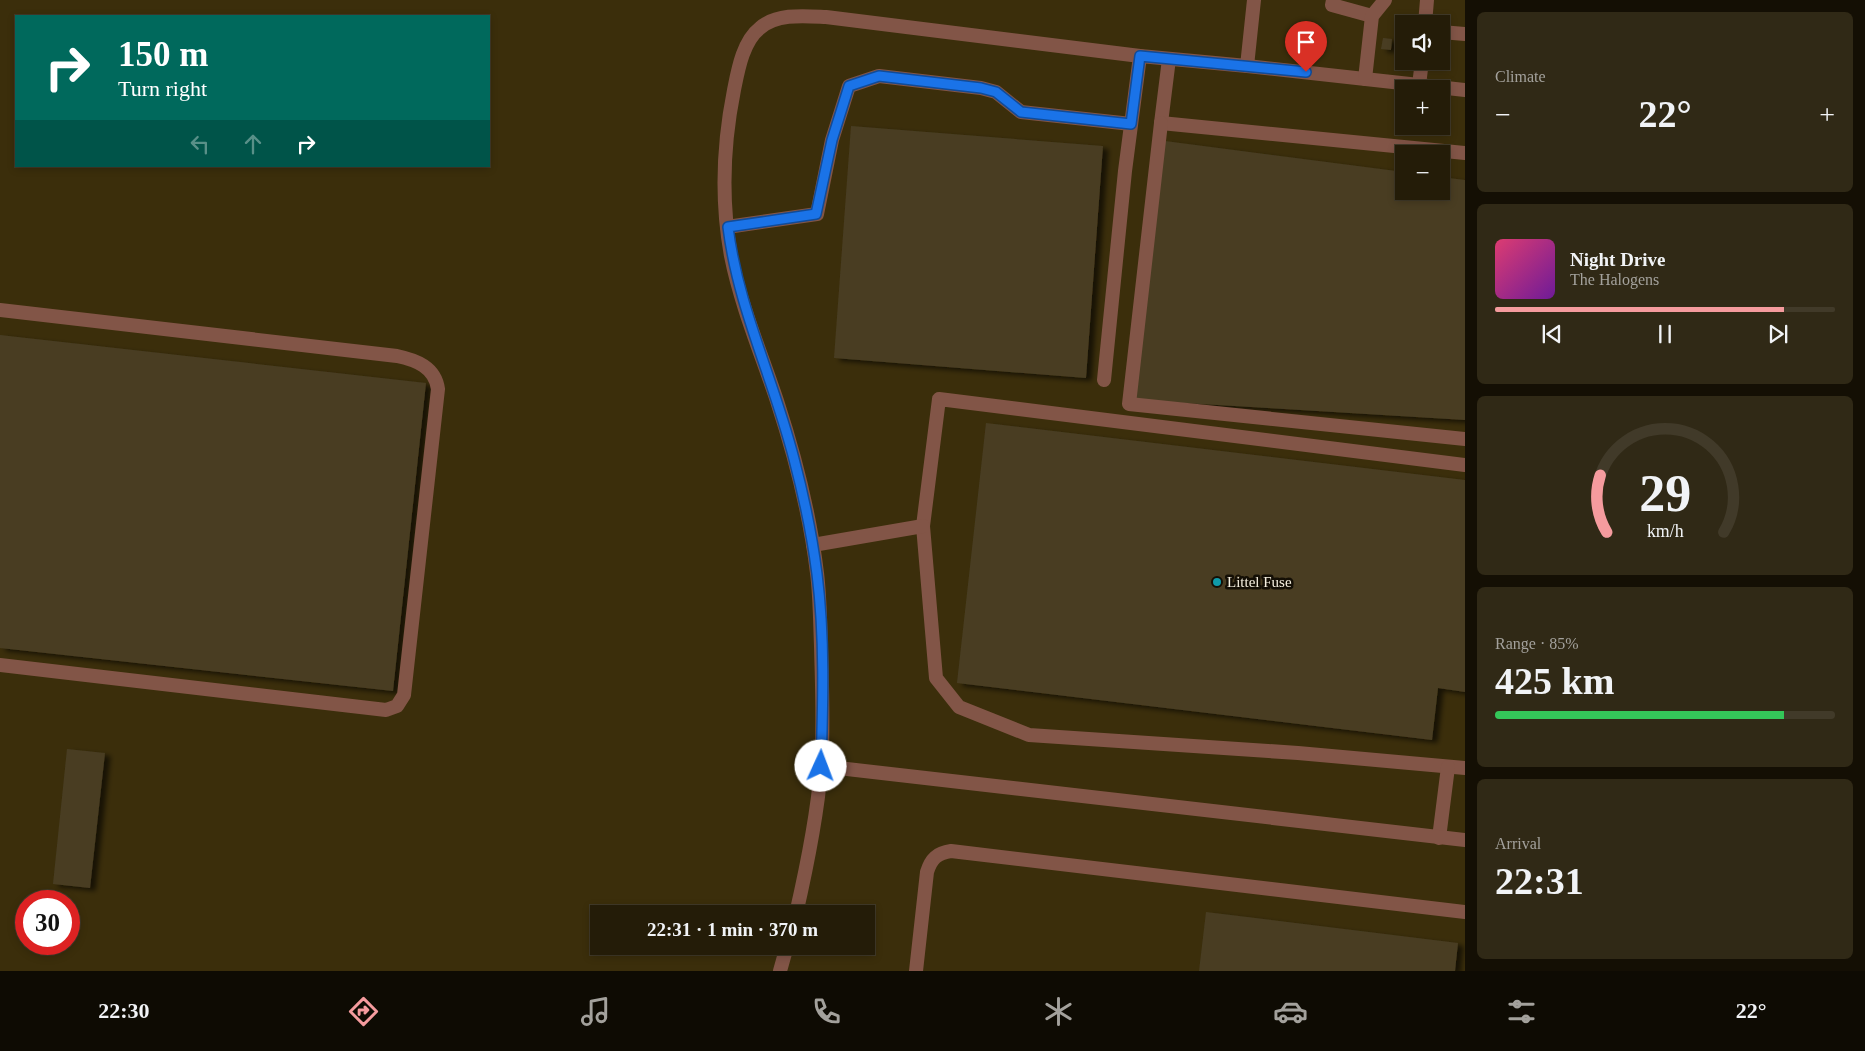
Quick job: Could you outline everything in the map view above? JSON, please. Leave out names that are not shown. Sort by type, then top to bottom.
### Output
[{"type":"street","points":[[1247,66],[1254,0]]},
{"type":"street","points":[[1333,0],[1332,5],[1372,16]]},
{"type":"street","points":[[1365,79],[1372,16],[1385,0]]},
{"type":"street","points":[[1426,15],[1427,0]]},
{"type":"street","points":[[798,905],[815,821],[821,766],[823,710],[819,593],[813,545],[786,431],[738,285],[728,227],[725,163],[732,104],[748,42],[760,27],[768,22],[801,16],[826,17],[1169,60],[1247,66],[1395,82]]},
{"type":"street","points":[[1450,33],[1465,34]]},
{"type":"street","points":[[1104,380],[1140,56]]},
{"type":"street","points":[[1169,60],[1129,404],[1465,439]]},
{"type":"street","points":[[728,227],[816,214],[832,140],[849,86],[879,76],[981,88],[996,92],[1021,112],[1131,124]]},
{"type":"street","points":[[1450,88],[1465,90]]},
{"type":"street","points":[[1161,123],[1465,153]]},
{"type":"street","points":[[0,310],[397,356],[416,361],[430,369],[437,382],[438,389],[404,695],[397,706],[386,710],[0,665]]},
{"type":"street","points":[[1465,465],[940,399],[923,526],[936,678],[959,707],[1029,735],[1298,753],[1465,768]]},
{"type":"street","points":[[813,545],[923,526]]},
{"type":"street","points":[[821,766],[1465,840]]},
{"type":"street","points":[[1439,838],[1448,767]]},
{"type":"street","points":[[916,971],[927,872],[934,857],[941,853],[951,852],[1465,912]]},
{"type":"street","points":[[780,971],[784,955]]},
{"type":"shaded area","points":[[0,0],[1465,0],[1465,971],[0,971]]},
{"type":"building","points":[[1383,38],[1392,39],[1391,50],[1381,49]]},
{"type":"building","points":[[851,126],[1103,146],[1086,378],[834,358]]},
{"type":"building","points":[[1165,141],[1395,171],[1395,200],[1450,200],[1450,178],[1465,180],[1465,420],[1133,400]]},
{"type":"building","points":[[0,335],[426,383],[393,691],[0,648]]},
{"type":"building","name":"Littel Fuse","points":[[986,423],[1465,480],[1465,692],[1438,688],[1432,740],[957,683]]},
{"type":"building","points":[[67,749],[105,753],[90,888],[53,884]]},
{"type":"building","points":[[1206,912],[1458,943],[1455,971],[1199,971]]},
{"type":"place","name":"Littel Fuse","points":[[1217,582]]},
{"type":"route","points":[[821,766],[823,692],[818,576],[813,545],[794,458],[777,400],[748,320],[738,285],[731,255],[728,227],[816,214],[832,140],[849,86],[879,76],[981,88],[996,92],[1021,112],[1131,124],[1140,56],[1306,72]]}]
